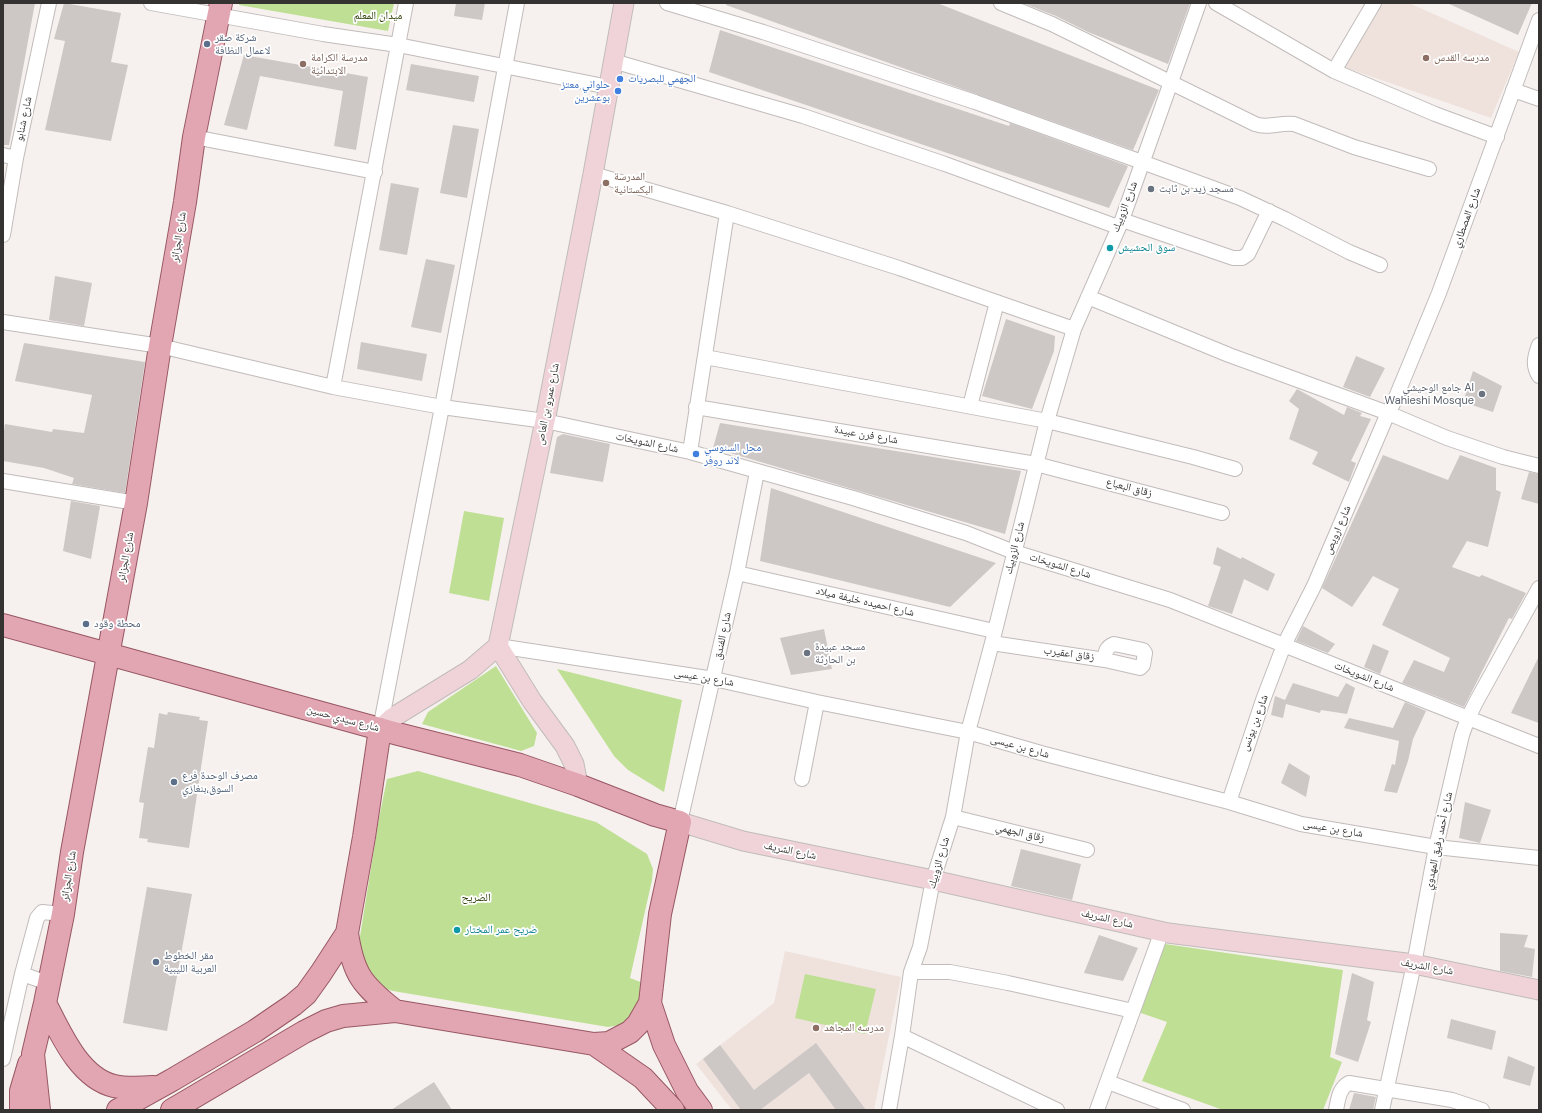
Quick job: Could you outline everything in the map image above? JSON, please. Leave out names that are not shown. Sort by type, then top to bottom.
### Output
[{"type":"main road","name":"شارع الجزائر","points":[[39,1110],[33,1054],[63,914],[72,852],[136,503],[160,346],[184,210],[194,137],[219,9]]},
{"type":"main road","name":"شارع سيدي حسين","points":[[3,625],[520,765],[578,785],[655,815],[680,822]]},
{"type":"main road","points":[[380,728],[364,837],[347,932],[350,956],[356,970],[366,986],[374,995],[394,1010]]},
{"type":"main road","points":[[176,1108],[326,1021],[344,1016],[394,1010],[594,1044],[609,1043],[630,1032],[638,1024],[650,1003],[660,914],[680,822]]},
{"type":"main road","points":[[118,1110],[172,1080],[293,1005],[306,994],[322,973],[347,932]]},
{"type":"main road","points":[[46,993],[76,1058],[87,1071],[98,1080],[112,1086],[128,1088],[157,1087]]},
{"type":"main road","points":[[650,1003],[664,1046],[687,1091],[700,1110]]},
{"type":"main road","points":[[594,1044],[643,1078],[673,1110]]},
{"type":"main road","points":[[18,1104],[33,1054]]},
{"type":"street","name":"شارع شنابو","points":[[3,235],[9,156],[49,3]]},
{"type":"street","points":[[151,3],[219,9],[506,65],[608,87]]},
{"type":"street","points":[[333,387],[375,172],[394,57],[398,45],[406,3]]},
{"type":"street","points":[[380,728],[442,407],[517,3]]},
{"type":"street","name":"شارع عمرو بن العاص","points":[[498,646],[545,421],[593,174],[624,3]]},
{"type":"street","points":[[667,3],[764,32],[975,102],[1240,198],[1269,211],[1349,252],[1380,265]]},
{"type":"street","points":[[1001,3],[1052,24],[1263,127],[1284,123],[1294,124],[1354,147],[1429,169]]},
{"type":"street","name":"شارع الزوبيك","points":[[889,1110],[911,972],[920,947],[933,880],[952,817],[968,732],[1047,421],[1074,329],[1120,223],[1199,3]]},
{"type":"street","points":[[1216,3],[1334,71],[1434,114],[1496,137]]},
{"type":"street","points":[[1334,71],[1374,3]]},
{"type":"street","name":"شارع المصطاري","points":[[1388,413],[1394,402],[1439,293],[1539,20]]},
{"type":"street","points":[[613,61],[803,116],[1120,223],[1233,258],[1242,258],[1248,254],[1269,211]]},
{"type":"street","points":[[1513,90],[1539,99]]},
{"type":"street","points":[[194,137],[375,172]]},
{"type":"street","points":[[593,174],[727,213],[899,268],[1074,329]]},
{"type":"street","points":[[690,452],[727,213]]},
{"type":"street","points":[[1088,297],[1229,355],[1388,413],[1447,438],[1503,457],[1539,466]]},
{"type":"street","points":[[970,406],[997,302]]},
{"type":"street","name":"شارع الشويخات","points":[[3,322],[160,346],[333,387],[442,407],[545,421],[690,452],[757,472],[806,484],[966,533],[1014,552],[1170,600],[1539,746]]},
{"type":"street","points":[[1538,374],[1534,367],[1534,358],[1539,344]]},
{"type":"street","points":[[705,357],[1047,421],[1193,457],[1235,469]]},
{"type":"street","name":"شارع فرن عبيدة","points":[[696,406],[1036,464]]},
{"type":"street","name":"شارع ارويص","points":[[1284,645],[1314,586],[1388,413]]},
{"type":"street","name":"زقاق البعباع","points":[[1036,464],[1222,513]]},
{"type":"street","name":"شارع الفندق","points":[[680,822],[714,679],[757,472]]},
{"type":"street","points":[[3,481],[136,503]]},
{"type":"street","name":"شارع احميده خليفة ميلاد","points":[[737,573],[993,637]]},
{"type":"street","name":"شارع أحمد رفيق المهدوي","points":[[1382,1110],[1388,1089],[1414,964],[1436,847],[1462,735],[1468,718],[1539,588]]},
{"type":"street","name":"زقاق اعقيرب","points":[[993,637],[1105,660],[1136,668],[1140,668],[1143,665]]},
{"type":"street","name":"شارع بن يونس","points":[[1229,802],[1258,714],[1284,645]]},
{"type":"street","points":[[380,728],[392,718],[470,670],[498,646],[532,701],[565,746],[574,764],[578,785]]},
{"type":"street","name":"شارع بن عيسى","points":[[498,646],[714,679],[817,702],[968,732],[1041,753],[1229,802],[1300,824],[1436,847],[1539,858]]},
{"type":"street","points":[[802,779],[817,702]]},
{"type":"street","name":"زقاق الجهمي","points":[[952,817],[1087,850]]},
{"type":"street","name":"شارع الشريف","points":[[680,822],[743,841],[933,880],[1162,931],[1414,964],[1539,990]]},
{"type":"street","points":[[3,1058],[22,974],[37,918],[42,912],[63,914]]},
{"type":"street","points":[[1097,1110],[1162,931]]},
{"type":"street","points":[[911,972],[950,972],[1008,983],[1133,1011]]},
{"type":"street","points":[[22,974],[46,993]]},
{"type":"street","points":[[902,1036],[1057,1110]]},
{"type":"street","points":[[1108,1082],[1183,1110]]},
{"type":"street","points":[[1336,1110],[1341,1089],[1344,1085],[1349,1083],[1452,1100],[1482,1110]]},
{"type":"shaded area","name":"مدرسه القدس","points":[[1365,3],[1409,3],[1519,52],[1491,118],[1332,63]]},
{"type":"shaded area","name":"مدرسه المجاهد","points":[[785,951],[901,977],[874,1110],[732,1110],[696,1064],[774,1003]]},
{"type":"green space","name":"ميدان المعلم","points":[[239,3],[394,3],[388,31],[239,5]]},
{"type":"green space","points":[[464,511],[504,518],[489,601],[449,593]]},
{"type":"green space","points":[[496,666],[537,733],[534,746],[521,751],[422,724],[428,712]]},
{"type":"green space","points":[[557,669],[682,700],[664,792],[628,770],[614,756]]},
{"type":"green space","name":"الضريح","points":[[418,771],[596,822],[647,854],[653,869],[652,880],[630,978],[643,983],[644,997],[627,1024],[608,1027],[393,991],[375,986],[357,955],[379,818],[387,779]]},
{"type":"green space","points":[[1165,944],[1343,970],[1330,1057],[1342,1062],[1323,1110],[1223,1110],[1142,1081],[1167,1022],[1138,1012]]},
{"type":"green space","points":[[805,974],[876,989],[865,1034],[795,1018]]},
{"type":"building","points":[[3,3],[35,3],[9,145],[3,145]]},
{"type":"building","points":[[64,3],[121,13],[111,62],[128,65],[111,141],[45,130],[65,41],[54,39]]},
{"type":"building","points":[[456,3],[485,3],[482,20],[454,16]]},
{"type":"building","points":[[726,3],[937,3],[1159,90],[1133,150],[726,5]]},
{"type":"building","points":[[1023,3],[1190,3],[1168,64],[1088,32],[1056,16]]},
{"type":"building","points":[[1447,3],[1532,3],[1518,35]]},
{"type":"building","points":[[720,30],[1009,126],[1010,123],[1128,166],[1109,208],[709,72]]},
{"type":"building","points":[[244,55],[368,77],[356,150],[334,146],[343,91],[260,76],[247,130],[224,125]]},
{"type":"building","points":[[411,64],[479,76],[474,102],[406,90]]},
{"type":"building","points":[[453,125],[479,129],[467,198],[440,193]]},
{"type":"building","points":[[391,183],[419,188],[407,255],[379,250]]},
{"type":"building","points":[[426,259],[455,265],[441,333],[411,327]]},
{"type":"building","points":[[55,276],[92,283],[84,326],[49,320]]},
{"type":"building","points":[[1006,319],[1055,336],[1054,351],[1032,409],[982,396]]},
{"type":"building","points":[[361,342],[427,354],[422,381],[357,369]]},
{"type":"building","points":[[24,343],[145,362],[125,493],[72,484],[74,478],[44,468],[3,461],[5,424],[52,432],[53,429],[84,433],[92,395],[15,381]]},
{"type":"building","points":[[1356,356],[1385,368],[1370,397],[1343,387]]},
{"type":"building","name":"جامع الوحيشي Al Wahieshi Mosque","points":[[1473,371],[1502,386],[1493,412],[1463,402]]},
{"type":"building","points":[[1297,389],[1344,415],[1347,407],[1362,413],[1360,416],[1371,419],[1351,461],[1356,463],[1349,482],[1312,464],[1318,452],[1289,439],[1299,409],[1289,401]]},
{"type":"building","points":[[720,423],[1021,471],[1005,534],[713,448]]},
{"type":"building","points":[[563,434],[610,444],[603,482],[550,473],[557,437]]},
{"type":"building","points":[[1383,455],[1448,480],[1460,455],[1496,468],[1496,490],[1501,492],[1488,547],[1467,541],[1452,567],[1479,577],[1482,575],[1526,593],[1512,619],[1509,618],[1464,707],[1402,683],[1414,660],[1444,672],[1450,658],[1382,625],[1399,589],[1373,576],[1352,607],[1322,588]]},
{"type":"building","points":[[1529,472],[1539,474],[1539,504],[1521,499]]},
{"type":"building","points":[[771,488],[996,563],[950,607],[760,561]]},
{"type":"building","points":[[71,501],[100,506],[91,559],[63,551]]},
{"type":"building","points":[[1217,547],[1241,559],[1242,557],[1275,574],[1268,591],[1244,579],[1232,614],[1208,606],[1221,567],[1213,564]]},
{"type":"building","points":[[1303,626],[1335,644],[1328,653],[1296,641]]},
{"type":"building","name":"مسجد عبيدة بن الحارثة","points":[[824,629],[832,669],[791,675],[780,638]]},
{"type":"building","points":[[1373,644],[1389,651],[1380,674],[1364,667]]},
{"type":"building","points":[[1539,656],[1539,723],[1511,713]]},
{"type":"building","points":[[1293,683],[1338,697],[1346,683],[1355,688],[1347,714],[1321,710],[1320,713],[1286,704],[1283,718],[1271,715],[1275,696],[1285,700]]},
{"type":"building","points":[[1405,702],[1426,711],[1413,739],[1408,761],[1397,793],[1384,791],[1392,764],[1395,765],[1399,741],[1344,728],[1349,718],[1393,728]]},
{"type":"building","points":[[168,712],[200,717],[199,720],[208,721],[189,848],[147,842],[148,839],[139,838],[144,803],[139,802],[148,747],[154,748],[159,713],[167,715]]},
{"type":"building","points":[[1289,763],[1310,776],[1306,797],[1281,783]]},
{"type":"building","points":[[1465,802],[1491,810],[1480,843],[1459,838]]},
{"type":"building","points":[[1021,849],[1081,864],[1072,900],[1011,886]]},
{"type":"building","points":[[147,887],[192,894],[167,1031],[123,1023]]},
{"type":"building","points":[[1500,933],[1528,935],[1524,947],[1535,949],[1532,977],[1500,971]]},
{"type":"building","points":[[1099,935],[1138,948],[1123,981],[1084,973]]},
{"type":"building","points":[[1352,973],[1374,982],[1367,1020],[1371,1022],[1358,1062],[1335,1054]]},
{"type":"building","points":[[1451,1019],[1496,1031],[1492,1050],[1447,1038]]},
{"type":"building","points":[[816,1043],[866,1110],[836,1110],[809,1073],[760,1110],[741,1110],[703,1059],[720,1045],[754,1090]]},
{"type":"building","points":[[1508,1056],[1535,1067],[1530,1086],[1503,1078]]},
{"type":"building","points":[[434,1082],[452,1110],[391,1110]]},
{"type":"building","points":[[1354,1093],[1376,1097],[1373,1110],[1349,1110]]},
{"type":"place","name":"شركة صقر لاعمال النظافة","points":[[207,44]]},
{"type":"place","name":"مدرسه القدس","points":[[1426,58]]},
{"type":"place","name":"مدرسة الكرامة الابتدائية","points":[[303,64]]},
{"type":"place","name":"الجهمي للبصريات","points":[[620,79]]},
{"type":"place","name":"حلواني معتز بوعشرين","points":[[618,91]]},
{"type":"place","name":"المدرسة البكستانية","points":[[606,183]]},
{"type":"place","name":"مسجد زيد بن ثابت","points":[[1151,189]]},
{"type":"place","name":"سوق الحشيش","points":[[1110,248]]},
{"type":"place","name":"جامع الوحيشي Al Wahieshi Mosque","points":[[1482,394]]},
{"type":"place","name":"محل السنوسي لاند روفر","points":[[696,454]]},
{"type":"place","name":"محطة وقود","points":[[86,624]]},
{"type":"place","name":"مسجد عبيدة بن الحارثة","points":[[807,653]]},
{"type":"place","name":"مصرف الوحدة فرع السوق،بنغازي","points":[[174,782]]},
{"type":"place","name":"ضريح عمر المختار","points":[[457,930]]},
{"type":"place","name":"مقر الخطوط العربية الليبية","points":[[156,962]]},
{"type":"place","name":"مدرسه المجاهد","points":[[816,1028]]}]
